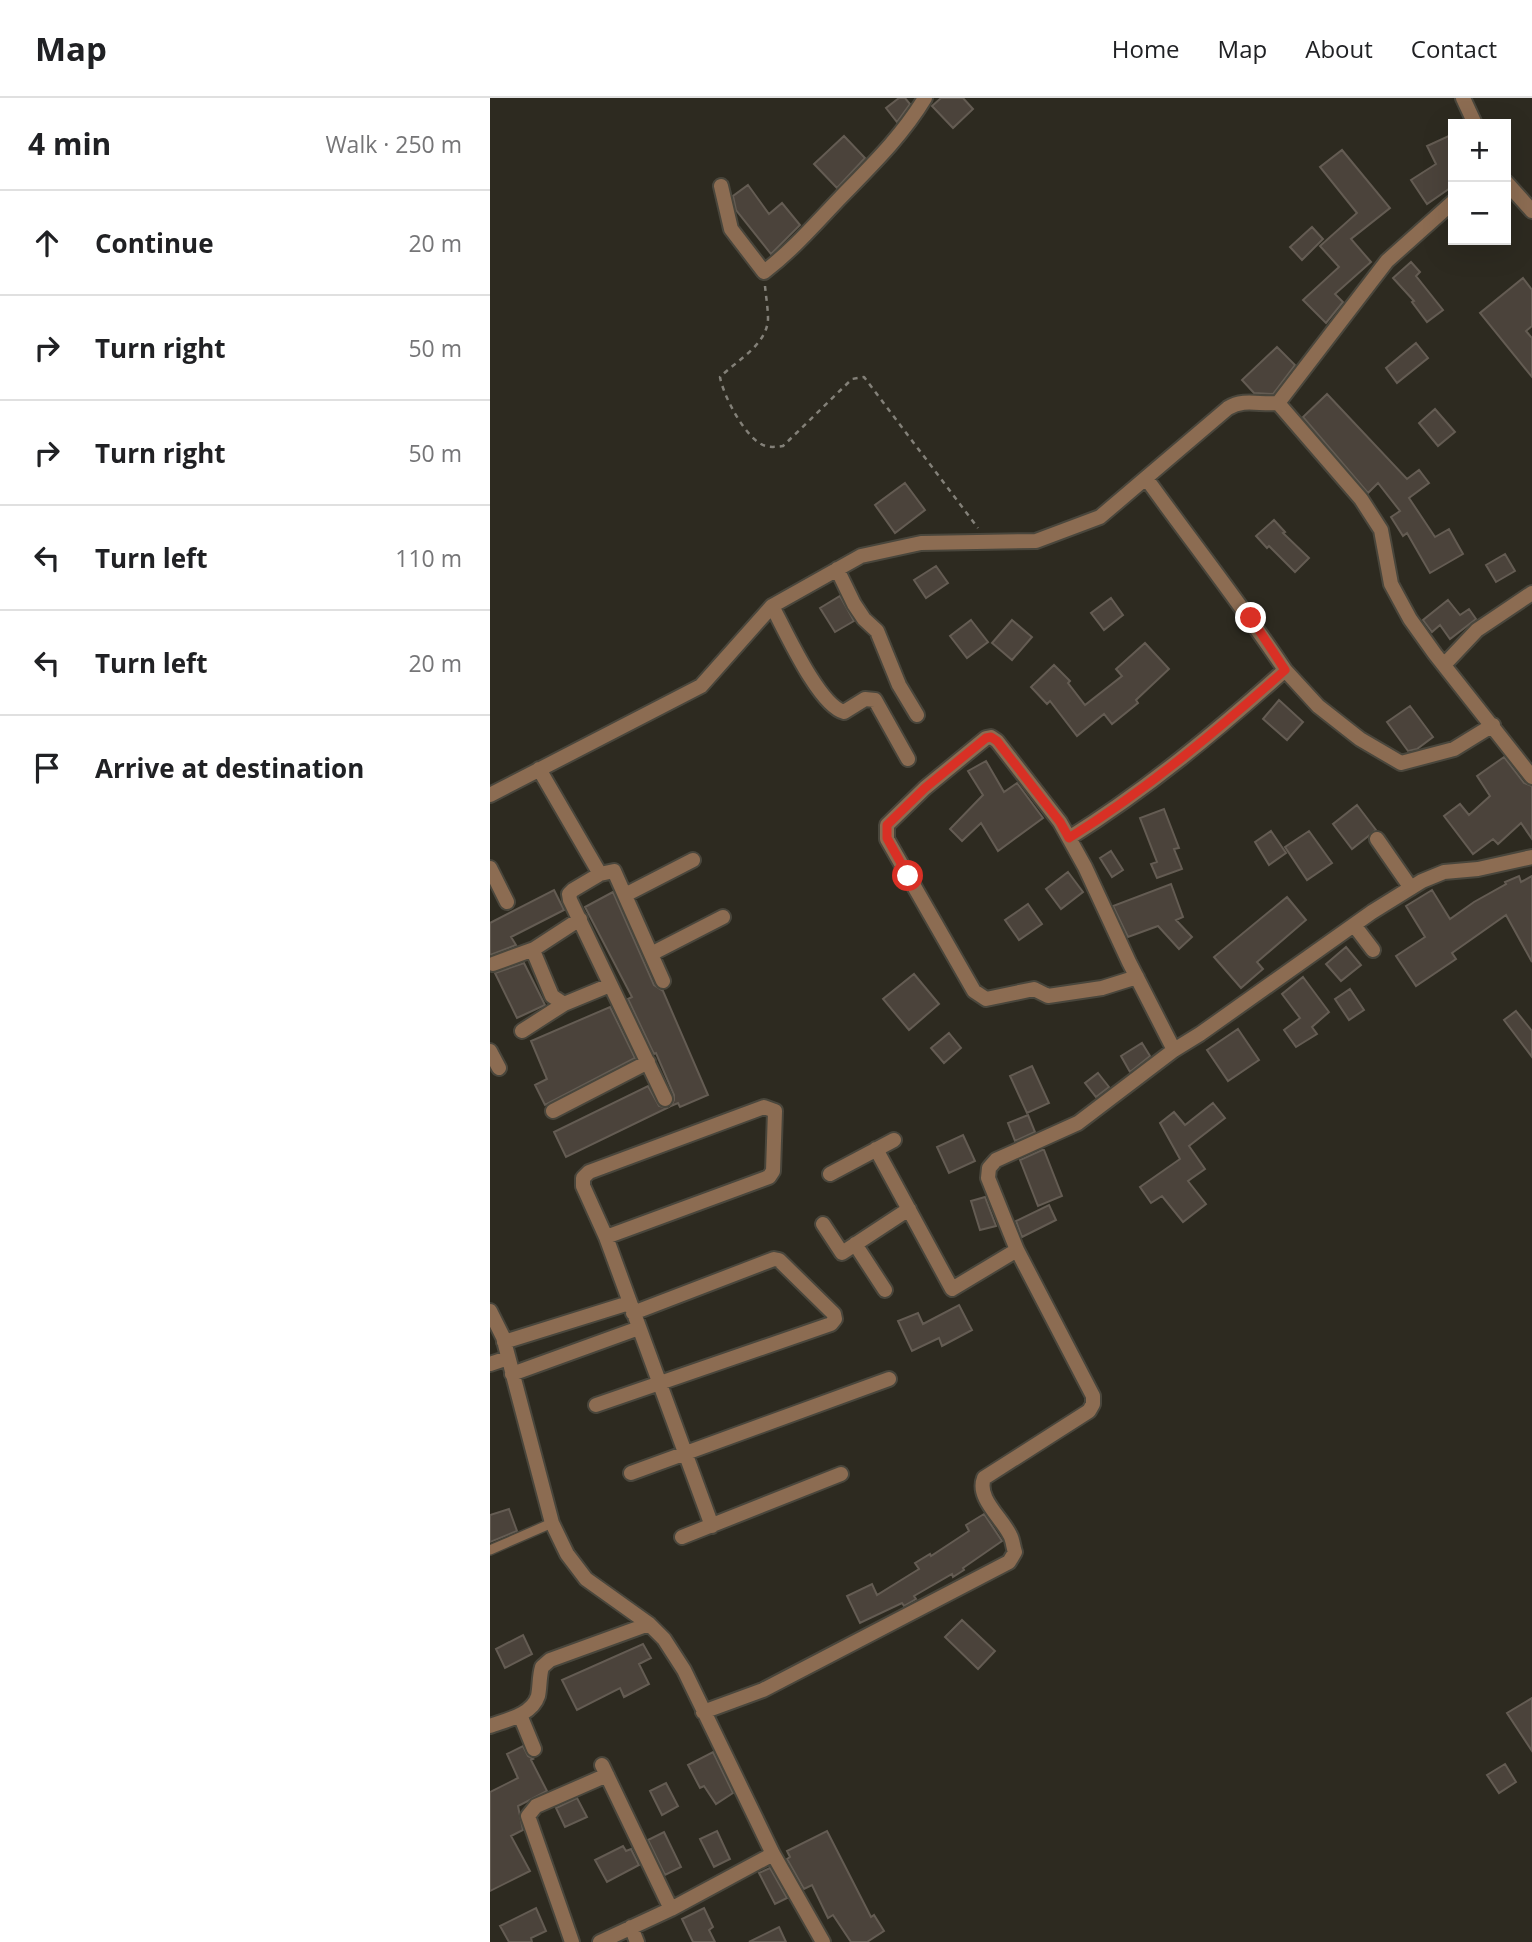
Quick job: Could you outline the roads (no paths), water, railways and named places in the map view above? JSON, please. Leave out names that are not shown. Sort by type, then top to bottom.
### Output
[{"type":"street","points":[[720,186],[731,229],[764,272],[791,251],[883,155],[925,98]]},
{"type":"street","points":[[1463,98],[1473,119]]},
{"type":"street","points":[[1511,188],[1532,211]]},
{"type":"street","points":[[1278,403],[1387,261],[1448,206]]},
{"type":"street","points":[[490,795],[701,686],[772,606],[861,556],[921,543],[1036,541],[1100,517],[1235,403],[1278,403],[1361,499],[1381,530],[1391,584],[1410,619],[1532,777]]},
{"type":"street","points":[[1146,478],[1251,618],[1285,670],[1318,706],[1360,739],[1401,763],[1454,749],[1493,725]]},
{"type":"street","points":[[837,569],[859,611],[877,631],[900,685],[917,715]]},
{"type":"street","points":[[1444,665],[1477,630],[1532,593]]},
{"type":"street","points":[[772,606],[822,695],[836,710],[844,712],[864,699],[875,700],[908,759]]},
{"type":"street","points":[[1069,838],[1126,801],[1237,713],[1285,670]]},
{"type":"street","points":[[1137,977],[1088,990],[1048,996],[1034,989],[986,999],[974,991],[908,876],[887,838],[887,825],[944,772],[986,738],[991,737],[997,741],[1069,838],[1174,1050]]},
{"type":"street","points":[[539,769],[600,874]]},
{"type":"street","points":[[1377,839],[1411,888]]},
{"type":"street","points":[[704,1712],[763,1690],[1009,1562],[1015,1552],[1011,1536],[983,1494],[981,1486],[984,1478],[1089,1411],[1093,1396],[1017,1250],[988,1178],[989,1168],[996,1160],[1078,1123],[1174,1050],[1411,888],[1444,872],[1478,869],[1532,857]]},
{"type":"street","points":[[625,895],[693,860]]},
{"type":"street","points":[[490,868],[508,902]]},
{"type":"street","points":[[663,981],[614,871],[600,874],[569,894],[666,1099]]},
{"type":"street","points":[[651,954],[723,917]]},
{"type":"street","points":[[493,964],[534,949],[580,919]]},
{"type":"street","points":[[1354,925],[1373,950]]},
{"type":"street","points":[[534,949],[552,996],[564,1004]]},
{"type":"street","points":[[522,1031],[564,1004],[610,985]]},
{"type":"street","points":[[490,1051],[499,1068]]},
{"type":"street","points":[[553,1111],[648,1062]]},
{"type":"street","points":[[606,1237],[769,1177],[773,1171],[775,1111],[764,1107],[589,1172],[583,1178],[583,1186],[606,1237],[712,1526]]},
{"type":"street","points":[[830,1174],[894,1140]]},
{"type":"street","points":[[876,1149],[952,1289],[1017,1250]]},
{"type":"street","points":[[823,1224],[842,1252],[909,1209]]},
{"type":"street","points":[[855,1244],[885,1290]]},
{"type":"street","points":[[504,1342],[631,1308],[774,1259],[779,1260],[834,1314],[835,1319],[831,1324],[596,1405]]},
{"type":"street","points":[[490,1311],[504,1342],[552,1523],[567,1554],[586,1579],[649,1624],[664,1639],[684,1670],[773,1854],[823,1942]]},
{"type":"street","points":[[512,1374],[639,1328]]},
{"type":"street","points":[[490,1364],[508,1358]]},
{"type":"street","points":[[631,1473],[889,1379]]},
{"type":"street","points":[[682,1537],[841,1474]]},
{"type":"street","points":[[490,1726],[529,1709],[537,1698],[542,1667],[550,1660],[649,1624]]},
{"type":"street","points":[[520,1715],[534,1749]]},
{"type":"street","points":[[572,1942],[528,1816],[536,1806],[604,1770],[671,1909]]},
{"type":"street","points":[[600,1942],[671,1909],[773,1854]]},
{"type":"street","points":[[631,1927],[637,1942]]},
{"type":"lane","points":[[490,1550],[552,1523]]}]
